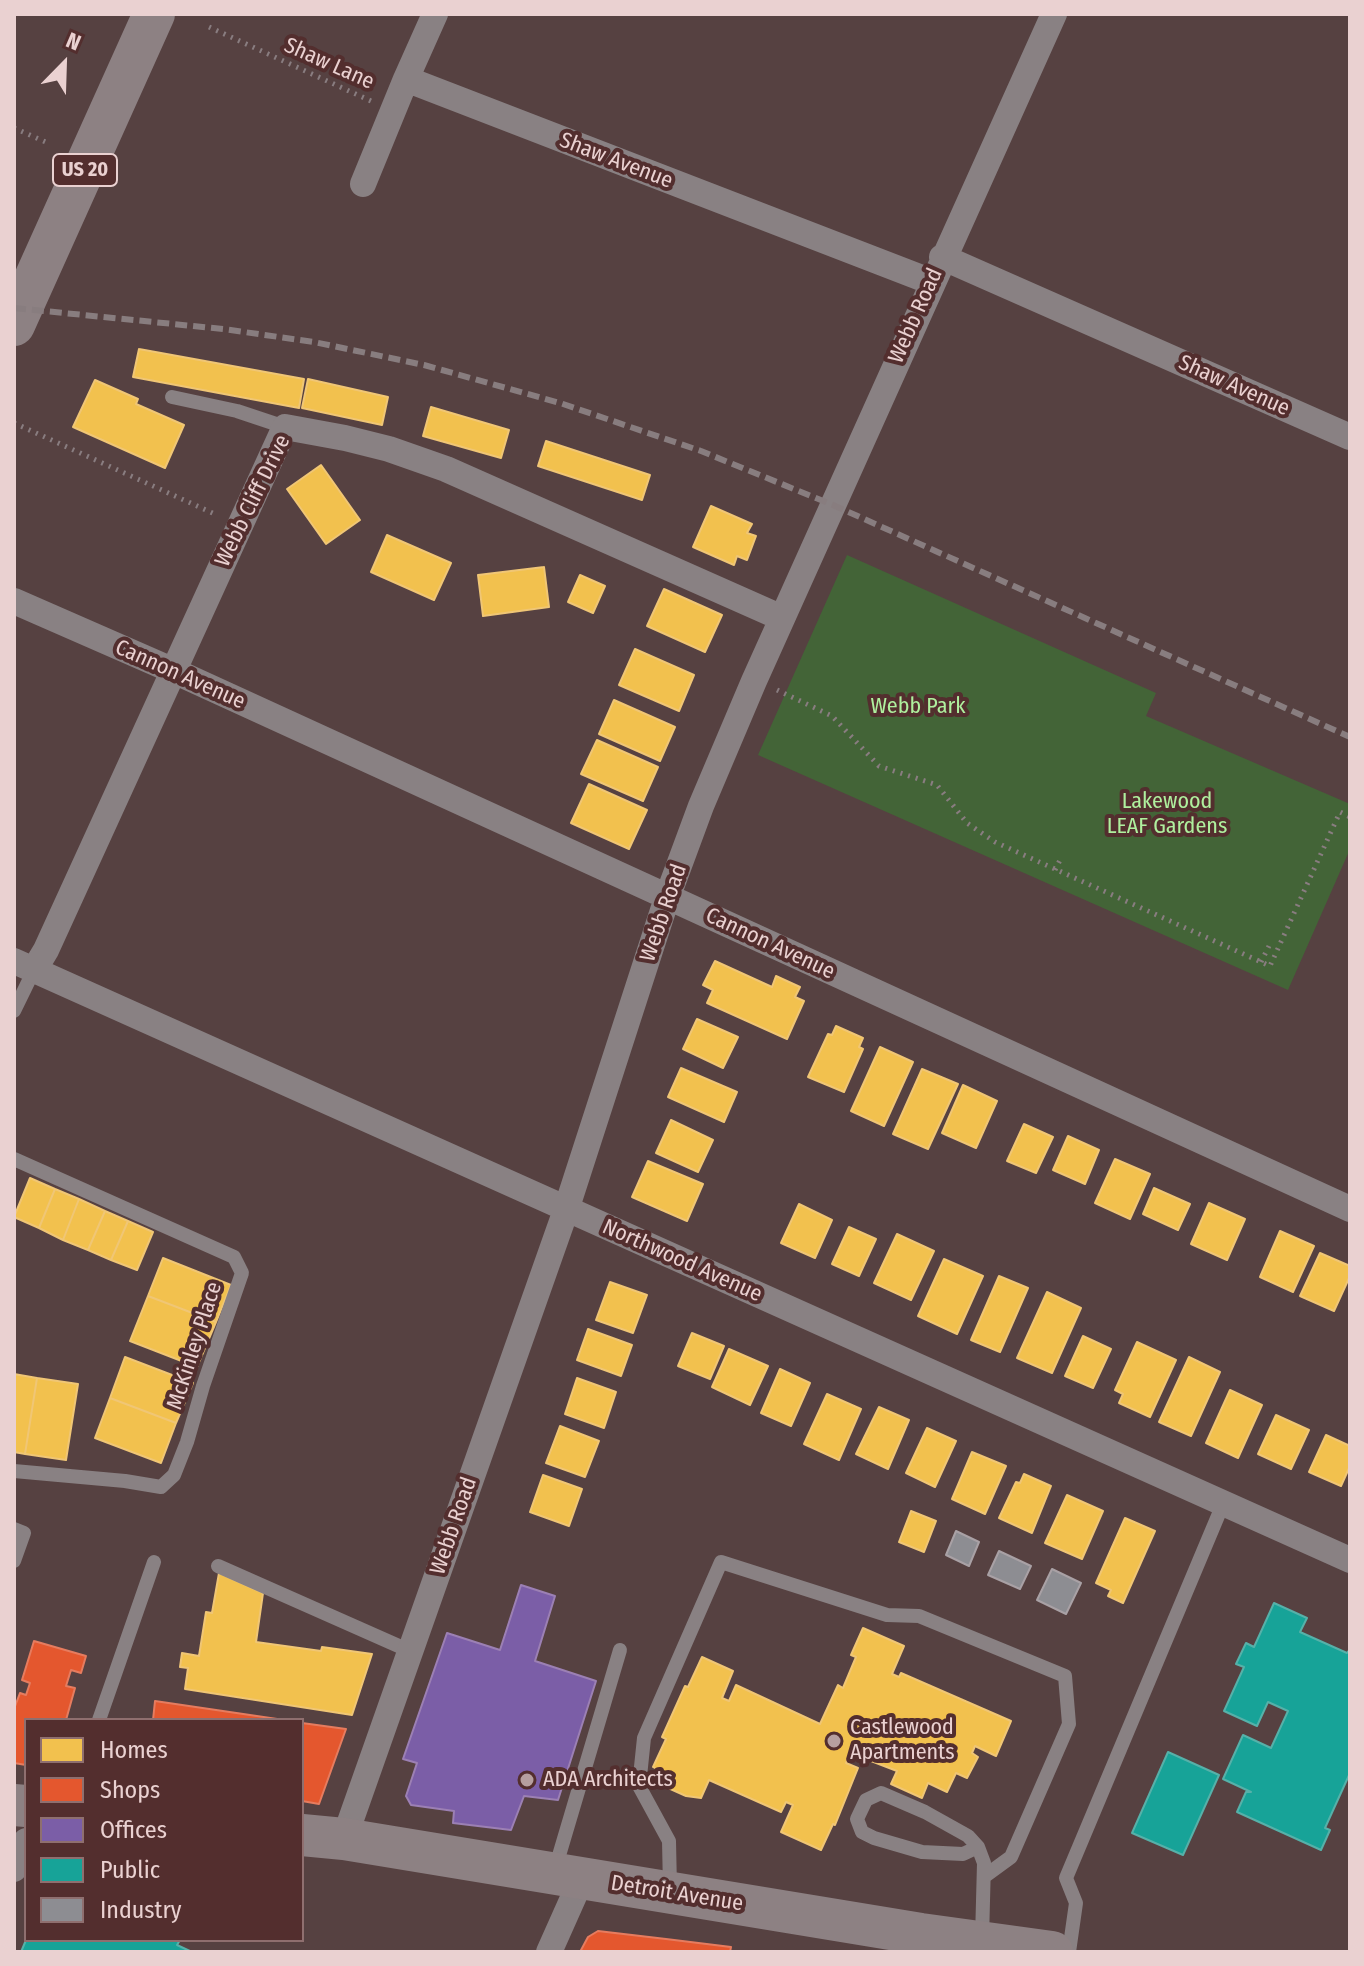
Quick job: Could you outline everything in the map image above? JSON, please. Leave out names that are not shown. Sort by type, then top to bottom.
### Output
[{"type":"main road","name":"US 20","points":[[14,325],[154,14]]},
{"type":"main road","name":"Detroit Avenue","points":[[304,1835],[344,1839],[670,1893],[917,1943],[982,1943],[1052,1952]]},
{"type":"street","points":[[363,184],[435,14]]},
{"type":"street","name":"Webb Road","points":[[344,1839],[566,1210],[667,898],[701,806],[942,257],[1054,14]]},
{"type":"street","name":"Shaw Avenue","points":[[406,79],[932,282]]},
{"type":"street","name":"Shaw Avenue","points":[[942,257],[1350,437]]},
{"type":"street","name":"Webb Cliff Drive","points":[[24,966],[46,950],[285,427],[389,449],[446,469],[782,618]]},
{"type":"street","name":"Cannon Avenue","points":[[14,601],[174,671],[1350,1209]]},
{"type":"street","name":"Northwood Avenue","points":[[24,966],[1350,1560]]},
{"type":"street","points":[[14,1869],[24,1846]]},
{"type":"street","points":[[549,1952],[568,1876]]},
{"type":"lane","points":[[172,397],[237,411],[285,427]]},
{"type":"lane","name":"Webb Cliff Drive","points":[[14,1011],[24,966]]},
{"type":"lane","name":"McKinley Place","points":[[14,1159],[234,1257],[242,1273],[187,1442],[174,1475],[161,1487],[14,1471]]},
{"type":"lane","points":[[1069,1952],[1076,1903],[1066,1878],[1223,1504]]},
{"type":"lane","points":[[14,1529],[24,1533],[14,1561]]},
{"type":"lane","points":[[100,1718],[154,1562]]},
{"type":"lane","points":[[670,1893],[669,1841],[639,1786],[644,1738],[721,1562],[887,1615],[919,1616],[1065,1676],[1069,1724],[1011,1857],[985,1876]]},
{"type":"lane","points":[[218,1566],[410,1651]]},
{"type":"lane","points":[[568,1876],[620,1650]]},
{"type":"lane","points":[[978,1847],[963,1854],[922,1852],[862,1832],[857,1819],[866,1800],[881,1793],[955,1827],[978,1847],[985,1876],[982,1943]]},
{"type":"path","name":"Shaw Lane","points":[[209,27],[393,111]]},
{"type":"path","points":[[14,128],[48,143]]},
{"type":"path","points":[[14,423],[241,526]]},
{"type":"path","points":[[754,681],[812,704],[832,716],[879,766],[937,785],[978,832],[1055,870],[1270,966],[1340,812],[1350,817]]},
{"type":"path","points":[[1055,870],[1060,860]]},
{"type":"path","points":[[1261,962],[1269,946]]},
{"type":"green space","name":"Webb Park","points":[[847,555],[1156,693],[1146,716],[1350,804],[1350,849],[1288,990],[758,755]]},
{"type":"building: Homes","points":[[139,349],[304,379],[299,408],[133,377]]},
{"type":"building: Homes","points":[[308,379],[388,397],[382,425],[302,408]]},
{"type":"building: Homes","points":[[95,380],[138,399],[136,404],[184,425],[165,468],[73,427]]},
{"type":"building: Homes","points":[[431,407],[509,430],[501,458],[423,436]]},
{"type":"building: Homes","points":[[546,441],[650,475],[642,500],[538,466]]},
{"type":"building: Homes","points":[[321,465],[360,520],[326,544],[287,489]]},
{"type":"building: Homes","points":[[711,506],[752,524],[747,533],[756,536],[747,560],[737,556],[734,565],[693,547]]},
{"type":"building: Homes","points":[[387,535],[451,563],[434,600],[371,572]]},
{"type":"building: Homes","points":[[544,567],[549,607],[483,616],[478,575]]},
{"type":"building: Homes","points":[[580,575],[605,586],[593,613],[568,602]]},
{"type":"building: Homes","points":[[664,589],[722,615],[705,652],[647,626]]},
{"type":"building: Homes","points":[[635,649],[694,675],[679,711],[619,685]]},
{"type":"building: Homes","points":[[614,700],[675,727],[660,761],[599,734]]},
{"type":"building: Homes","points":[[597,740],[658,767],[643,801],[581,774]]},
{"type":"building: Homes","points":[[589,784],[647,810],[629,849],[571,823]]},
{"type":"building: Homes","points":[[715,961],[772,987],[776,976],[800,987],[795,997],[804,1001],[787,1039],[707,1003],[713,990],[703,985]]},
{"type":"building: Homes","points":[[697,1019],[738,1037],[723,1068],[683,1049]]},
{"type":"building: Homes","points":[[836,1026],[863,1038],[859,1047],[863,1049],[844,1092],[808,1077],[828,1034],[832,1035]]},
{"type":"building: Homes","points":[[880,1047],[913,1062],[884,1126],[851,1111]]},
{"type":"building: Homes","points":[[681,1068],[737,1092],[724,1122],[668,1097]]},
{"type":"building: Homes","points":[[922,1069],[958,1084],[928,1149],[893,1134]]},
{"type":"building: Homes","points":[[963,1085],[997,1101],[976,1148],[942,1133]]},
{"type":"building: Homes","points":[[671,1120],[713,1140],[698,1172],[656,1153]]},
{"type":"building: Homes","points":[[1024,1124],[1053,1137],[1036,1173],[1007,1161]]},
{"type":"building: Homes","points":[[1068,1136],[1099,1150],[1085,1184],[1053,1170]]},
{"type":"building: Homes","points":[[1115,1159],[1150,1174],[1130,1219],[1095,1203]]},
{"type":"building: Homes","points":[[648,1161],[703,1184],[687,1221],[632,1197]]},
{"type":"building: Homes","points":[[30,1178],[55,1189],[39,1228],[14,1217]]},
{"type":"building: Homes","points":[[1154,1188],[1190,1204],[1178,1230],[1143,1214]]},
{"type":"building: Homes","points":[[55,1189],[79,1199],[63,1240],[39,1228]]},
{"type":"building: Homes","points":[[79,1199],[105,1211],[88,1250],[63,1240]]},
{"type":"building: Homes","points":[[1209,1203],[1245,1219],[1227,1260],[1191,1244]]},
{"type":"building: Homes","points":[[799,1204],[832,1220],[815,1258],[781,1243]]},
{"type":"building: Homes","points":[[105,1211],[128,1221],[111,1260],[88,1250]]},
{"type":"building: Homes","points":[[128,1221],[153,1232],[137,1270],[111,1260]]},
{"type":"building: Homes","points":[[849,1227],[876,1239],[859,1276],[832,1264]]},
{"type":"building: Homes","points":[[1280,1231],[1314,1246],[1293,1292],[1260,1277]]},
{"type":"building: Homes","points":[[897,1234],[934,1251],[911,1300],[874,1283]]},
{"type":"building: Homes","points":[[1320,1253],[1350,1266],[1350,1276],[1334,1311],[1300,1296]]},
{"type":"building: Homes","points":[[163,1258],[231,1285],[216,1322],[148,1296]]},
{"type":"building: Homes","points":[[944,1259],[983,1276],[957,1334],[918,1316]]},
{"type":"building: Homes","points":[[999,1276],[1028,1288],[1000,1352],[971,1340]]},
{"type":"building: Homes","points":[[610,1282],[647,1295],[633,1333],[596,1320]]},
{"type":"building: Homes","points":[[1047,1292],[1081,1308],[1052,1373],[1017,1358]]},
{"type":"building: Homes","points":[[148,1296],[216,1322],[197,1367],[130,1341]]},
{"type":"building: Homes","points":[[588,1329],[632,1345],[621,1376],[577,1360]]},
{"type":"building: Homes","points":[[692,1333],[724,1346],[710,1379],[678,1366]]},
{"type":"building: Homes","points":[[1083,1336],[1111,1349],[1093,1388],[1065,1376]]},
{"type":"building: Homes","points":[[1137,1342],[1176,1360],[1150,1417],[1119,1403],[1123,1394],[1115,1390]]},
{"type":"building: Homes","points":[[729,1349],[768,1366],[750,1405],[712,1387]]},
{"type":"building: Homes","points":[[125,1357],[193,1383],[176,1423],[110,1398]]},
{"type":"building: Homes","points":[[1189,1357],[1220,1372],[1191,1436],[1159,1422]]},
{"type":"building: Homes","points":[[780,1369],[810,1383],[791,1426],[761,1413]]},
{"type":"building: Homes","points":[[14,1374],[37,1378],[25,1454],[14,1452]]},
{"type":"building: Homes","points":[[37,1378],[78,1384],[66,1460],[25,1454]]},
{"type":"building: Homes","points":[[577,1378],[616,1392],[604,1428],[565,1414]]},
{"type":"building: Homes","points":[[1230,1390],[1262,1405],[1238,1458],[1206,1443]]},
{"type":"building: Homes","points":[[827,1394],[861,1409],[839,1460],[804,1444]]},
{"type":"building: Homes","points":[[110,1398],[176,1423],[161,1463],[95,1438]]},
{"type":"building: Homes","points":[[879,1407],[909,1420],[888,1469],[856,1454]]},
{"type":"building: Homes","points":[[1276,1415],[1309,1430],[1291,1469],[1258,1454]]},
{"type":"building: Homes","points":[[560,1426],[599,1441],[585,1477],[546,1463]]},
{"type":"building: Homes","points":[[927,1428],[956,1441],[935,1487],[906,1473]]},
{"type":"building: Homes","points":[[1326,1435],[1350,1446],[1350,1466],[1341,1486],[1309,1472]]},
{"type":"building: Homes","points":[[972,1452],[1006,1466],[985,1514],[952,1499]]},
{"type":"building: Homes","points":[[1024,1474],[1051,1486],[1032,1533],[999,1518],[1016,1482],[1020,1483]]},
{"type":"building: Homes","points":[[543,1475],[582,1489],[569,1526],[530,1512]]},
{"type":"building: Homes","points":[[1067,1495],[1103,1511],[1082,1559],[1045,1543]]},
{"type":"building: Homes","points":[[911,1511],[936,1521],[924,1552],[899,1542]]},
{"type":"building: Homes","points":[[1125,1518],[1155,1531],[1123,1603],[1108,1596],[1111,1590],[1096,1583]]},
{"type":"building: Homes","points":[[219,1573],[263,1593],[256,1642],[372,1654],[352,1715],[185,1689],[188,1668],[180,1667],[182,1653],[199,1656],[206,1612],[212,1613]]},
{"type":"building: Homes","name":"Castlewood Apartments","points":[[863,1628],[904,1646],[892,1674],[899,1677],[901,1673],[1011,1721],[996,1756],[975,1746],[972,1753],[978,1757],[967,1778],[956,1773],[947,1792],[928,1783],[922,1798],[891,1784],[897,1771],[871,1761],[864,1755],[866,1750],[855,1743],[846,1763],[858,1768],[835,1825],[821,1850],[781,1832],[793,1805],[786,1802],[781,1812],[709,1780],[701,1798],[686,1796],[657,1783],[662,1772],[653,1767],[666,1739],[662,1737],[702,1657],[733,1671],[722,1698],[729,1701],[736,1685],[820,1724],[838,1685],[843,1688],[856,1657],[851,1655]]},
{"type":"building: Shops","points":[[34,1641],[86,1656],[81,1673],[71,1670],[66,1686],[75,1688],[67,1718],[24,1718],[24,1765],[14,1763],[14,1709],[20,1693],[26,1695],[30,1683],[22,1680]]},
{"type":"building: Shops","points":[[155,1701],[270,1718],[153,1718]]},
{"type":"building: Shops","points":[[304,1723],[346,1729],[319,1804],[304,1801]]},
{"type":"building: Shops","points":[[598,1931],[731,1947],[730,1952],[580,1952],[588,1937]]},
{"type":"building: Offices","points":[[521,1585],[555,1596],[535,1661],[596,1681],[558,1800],[524,1796],[511,1830],[453,1823],[454,1811],[411,1805],[406,1796],[417,1763],[403,1759],[447,1633],[500,1650]]},
{"type":"building: Public","points":[[1274,1603],[1307,1618],[1300,1632],[1347,1653],[1350,1649],[1350,1773],[1325,1828],[1330,1830],[1321,1850],[1237,1812],[1246,1792],[1251,1792],[1223,1779],[1243,1735],[1271,1748],[1288,1711],[1268,1702],[1257,1726],[1224,1711],[1244,1667],[1236,1664],[1246,1643],[1254,1647]]},
{"type":"building: Public","points":[[1168,1752],[1219,1775],[1183,1855],[1132,1833]]},
{"type":"building: Public","points":[[25,1942],[179,1942],[177,1945],[192,1952],[21,1952]]},
{"type":"building: Industry","points":[[956,1531],[979,1542],[969,1566],[946,1555]]},
{"type":"building: Industry","points":[[999,1551],[1031,1566],[1020,1589],[988,1575]]},
{"type":"building: Industry","points":[[1052,1569],[1081,1583],[1066,1614],[1037,1600]]},
{"type":"railway","points":[[14,308],[223,329],[314,342],[424,365],[560,403],[701,451],[833,505],[1350,737]]},
{"type":"place","name":"Castlewood Apartments","points":[[834,1741]]},
{"type":"place","name":"ADA Architects","points":[[527,1780]]},
{"type":"park label","name":"Lakewood LEAF Gardens","points":[[1167,814]]}]
